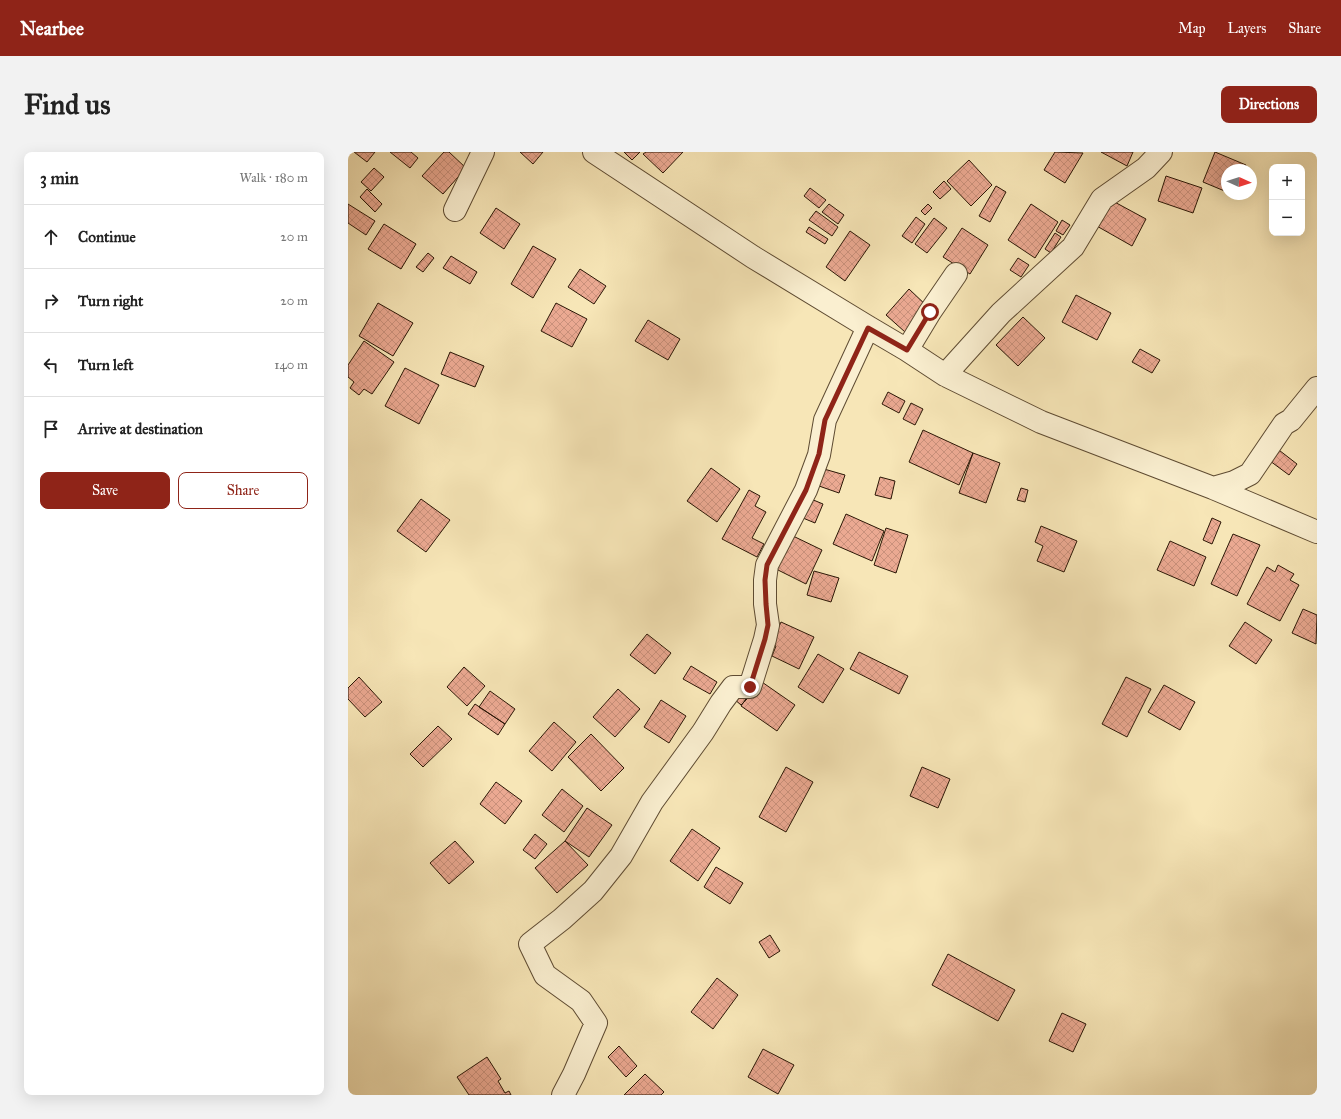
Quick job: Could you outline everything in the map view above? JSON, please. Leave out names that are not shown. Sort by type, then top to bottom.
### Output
[{"type":"street","points":[[455,210],[483,152]]},
{"type":"street","points":[[594,152],[753,257],[868,328],[907,350],[945,375],[1042,422],[1213,488],[1317,532]]},
{"type":"street","points":[[945,375],[1001,313],[1073,247],[1102,199],[1146,168],[1161,152]]},
{"type":"street","points":[[907,350],[930,312],[956,274]]},
{"type":"street","points":[[563,1095],[574,1074],[596,1023],[581,1000],[545,975],[530,944],[562,919],[593,891],[621,856],[652,802],[703,732],[729,692],[733,687],[750,687],[768,625],[765,580],[767,565],[806,490],[819,454],[825,420],[868,328]]},
{"type":"street","points":[[1213,488],[1234,482],[1250,474],[1284,424],[1291,420],[1317,388]]},
{"type":"building","points":[[354,152],[375,152],[367,162]]},
{"type":"building","points":[[390,152],[411,152],[418,158],[410,168]]},
{"type":"building","points":[[444,152],[449,152],[466,168],[443,194],[422,176]]},
{"type":"building","points":[[520,152],[543,152],[533,164]]},
{"type":"building","points":[[624,152],[640,152],[632,160]]},
{"type":"building","points":[[646,152],[683,152],[663,173],[643,154]]},
{"type":"building","points":[[1055,152],[1083,153],[1065,183],[1044,170]]},
{"type":"building","points":[[1101,152],[1133,152],[1127,166]]},
{"type":"building","points":[[1215,152],[1244,164],[1221,164],[1221,190],[1203,182]]},
{"type":"building","points":[[969,160],[992,185],[971,206],[947,181]]},
{"type":"building","points":[[374,168],[384,177],[371,191],[361,182]]},
{"type":"building","points":[[1166,176],[1202,188],[1193,213],[1158,201]]},
{"type":"building","points":[[944,181],[951,189],[940,199],[933,192]]},
{"type":"building","points":[[996,186],[1006,192],[990,222],[979,216]]},
{"type":"building","points":[[810,188],[826,200],[819,208],[804,196]]},
{"type":"building","points":[[367,189],[382,204],[375,212],[360,197]]},
{"type":"building","points":[[1109,199],[1146,219],[1132,246],[1095,225]]},
{"type":"building","points":[[348,204],[375,221],[366,235],[348,223]]},
{"type":"building","points":[[829,204],[844,215],[838,224],[822,212]]},
{"type":"building","points":[[928,204],[932,208],[925,215],[921,211]]},
{"type":"building","points":[[1031,204],[1058,222],[1035,258],[1008,240]]},
{"type":"building","points":[[496,208],[520,224],[504,249],[480,233]]},
{"type":"building","points":[[816,211],[838,227],[832,236],[809,220]]},
{"type":"building","points":[[916,217],[925,224],[912,243],[902,236]]},
{"type":"building","points":[[934,218],[947,228],[927,253],[915,244]]},
{"type":"building","points":[[1062,220],[1070,225],[1063,235],[1056,231]]},
{"type":"building","points":[[384,224],[416,244],[401,269],[368,249]]},
{"type":"building","points":[[809,227],[828,239],[825,244],[806,232]]},
{"type":"building","points":[[962,228],[988,245],[970,274],[943,257]]},
{"type":"building","points":[[850,231],[870,245],[845,281],[826,267]]},
{"type":"building","points":[[1055,233],[1061,237],[1051,253],[1045,249]]},
{"type":"building","points":[[533,246],[556,259],[533,298],[511,284]]},
{"type":"building","points":[[428,253],[434,258],[423,272],[416,267]]},
{"type":"building","points":[[451,256],[477,272],[470,284],[443,268]]},
{"type":"building","points":[[1018,258],[1029,265],[1021,277],[1010,270]]},
{"type":"building","points":[[580,269],[606,286],[594,304],[568,287]]},
{"type":"building","points":[[909,289],[928,307],[905,332],[886,315]]},
{"type":"building","points":[[1076,295],[1111,313],[1097,340],[1062,322]]},
{"type":"building","points":[[378,303],[413,323],[393,356],[359,336]]},
{"type":"building","points":[[556,303],[587,319],[572,347],[541,331]]},
{"type":"building","points":[[1023,317],[1045,338],[1018,366],[996,345]]},
{"type":"building","points":[[648,320],[680,339],[668,360],[635,341]]},
{"type":"building","points":[[364,341],[394,362],[372,394],[364,389],[359,395],[350,388],[354,382],[348,377],[348,365]]},
{"type":"building","points":[[1140,349],[1160,360],[1152,373],[1132,362]]},
{"type":"building","points":[[450,352],[484,366],[475,387],[441,374]]},
{"type":"building","points":[[405,368],[439,385],[419,424],[385,406]]},
{"type":"building","points":[[888,392],[905,401],[899,413],[882,404]]},
{"type":"building","points":[[911,403],[923,409],[915,425],[903,419]]},
{"type":"building","points":[[923,430],[973,453],[959,485],[909,462]]},
{"type":"building","points":[[1275,447],[1297,464],[1289,475],[1266,458]]},
{"type":"building","points":[[973,453],[1000,463],[986,503],[959,493]]},
{"type":"building","points":[[711,468],[740,489],[717,522],[687,501]]},
{"type":"building","points":[[824,469],[845,475],[839,493],[819,486]]},
{"type":"building","points":[[880,477],[895,481],[891,499],[875,495]]},
{"type":"building","points":[[1021,488],[1028,490],[1025,502],[1017,500]]},
{"type":"building","points":[[749,490],[760,496],[755,506],[766,512],[752,538],[764,544],[757,557],[722,539]]},
{"type":"building","points":[[421,499],[450,520],[426,552],[397,531]]},
{"type":"building","points":[[811,499],[823,504],[815,523],[803,518]]},
{"type":"building","points":[[846,514],[884,531],[872,561],[833,544]]},
{"type":"building","points":[[1212,518],[1221,522],[1212,544],[1203,540]]},
{"type":"building","points":[[1041,526],[1077,541],[1064,572],[1037,561],[1043,546],[1035,542]]},
{"type":"building","points":[[886,528],[908,535],[896,573],[874,565]]},
{"type":"building","points":[[1233,534],[1260,545],[1237,596],[1211,584]]},
{"type":"building","points":[[793,536],[822,550],[806,584],[776,569]]},
{"type":"building","points":[[1170,541],[1206,557],[1194,586],[1157,570]]},
{"type":"building","points":[[1278,565],[1294,574],[1290,580],[1299,585],[1280,621],[1247,604],[1267,567],[1275,572]]},
{"type":"building","points":[[814,571],[839,578],[831,602],[807,595]]},
{"type":"building","points":[[1303,609],[1317,615],[1316,644],[1292,633]]},
{"type":"building","points":[[781,622],[814,637],[799,669],[772,656],[776,646],[771,643]]},
{"type":"building","points":[[1245,622],[1272,640],[1256,664],[1229,646]]},
{"type":"building","points":[[647,634],[671,653],[655,674],[630,655]]},
{"type":"building","points":[[859,652],[908,676],[899,694],[850,669]]},
{"type":"building","points":[[818,654],[844,669],[823,703],[798,687]]},
{"type":"building","points":[[691,666],[717,682],[710,694],[683,679]]},
{"type":"building","points":[[464,667],[485,686],[467,706],[447,687]]},
{"type":"building","points":[[359,677],[382,702],[365,717],[348,699],[348,688]]},
{"type":"building","points":[[1126,677],[1151,689],[1127,737],[1102,724]]},
{"type":"building","points":[[759,680],[795,705],[777,731],[741,706]]},
{"type":"building","points":[[1164,685],[1195,702],[1180,730],[1148,712]]},
{"type":"building","points":[[618,689],[640,709],[615,737],[593,717]]},
{"type":"building","points":[[490,691],[515,709],[505,724],[479,707]]},
{"type":"building","points":[[741,692],[748,698],[741,705],[734,699]]},
{"type":"building","points":[[661,700],[686,716],[669,743],[644,727]]},
{"type":"building","points":[[475,704],[505,724],[498,735],[468,714]]},
{"type":"building","points":[[554,722],[576,742],[552,771],[529,751]]},
{"type":"building","points":[[438,726],[452,739],[423,767],[410,754]]},
{"type":"building","points":[[591,734],[624,768],[601,791],[568,757]]},
{"type":"building","points":[[786,767],[813,782],[786,832],[759,817]]},
{"type":"building","points":[[922,767],[950,779],[938,808],[910,796]]},
{"type":"building","points":[[496,782],[522,801],[505,824],[480,804]]},
{"type":"building","points":[[562,789],[583,806],[564,832],[542,815]]},
{"type":"building","points":[[587,808],[612,825],[589,857],[565,841]]},
{"type":"building","points":[[692,829],[720,848],[698,881],[670,861]]},
{"type":"building","points":[[535,834],[547,844],[535,859],[523,850]]},
{"type":"building","points":[[455,841],[474,862],[449,884],[430,863]]},
{"type":"building","points":[[565,841],[588,865],[557,893],[535,868]]},
{"type":"building","points":[[716,867],[743,883],[730,904],[704,887]]},
{"type":"building","points":[[770,935],[780,951],[769,958],[759,942]]},
{"type":"building","points":[[948,954],[1015,990],[998,1021],[932,985]]},
{"type":"building","points":[[717,978],[738,995],[713,1029],[691,1012]]},
{"type":"building","points":[[1062,1013],[1086,1024],[1073,1052],[1049,1041]]},
{"type":"building","points":[[619,1046],[637,1066],[626,1077],[608,1057]]},
{"type":"building","points":[[763,1049],[794,1065],[778,1094],[748,1077]]},
{"type":"building","points":[[487,1057],[501,1079],[498,1081],[505,1093],[509,1091],[511,1095],[469,1095],[457,1077]]},
{"type":"building","points":[[645,1074],[664,1092],[661,1095],[624,1095]]},
{"type":"route","points":[[750,687],[768,625],[765,580],[767,565],[806,490],[819,454],[825,420],[868,328],[907,350],[930,312]]}]
